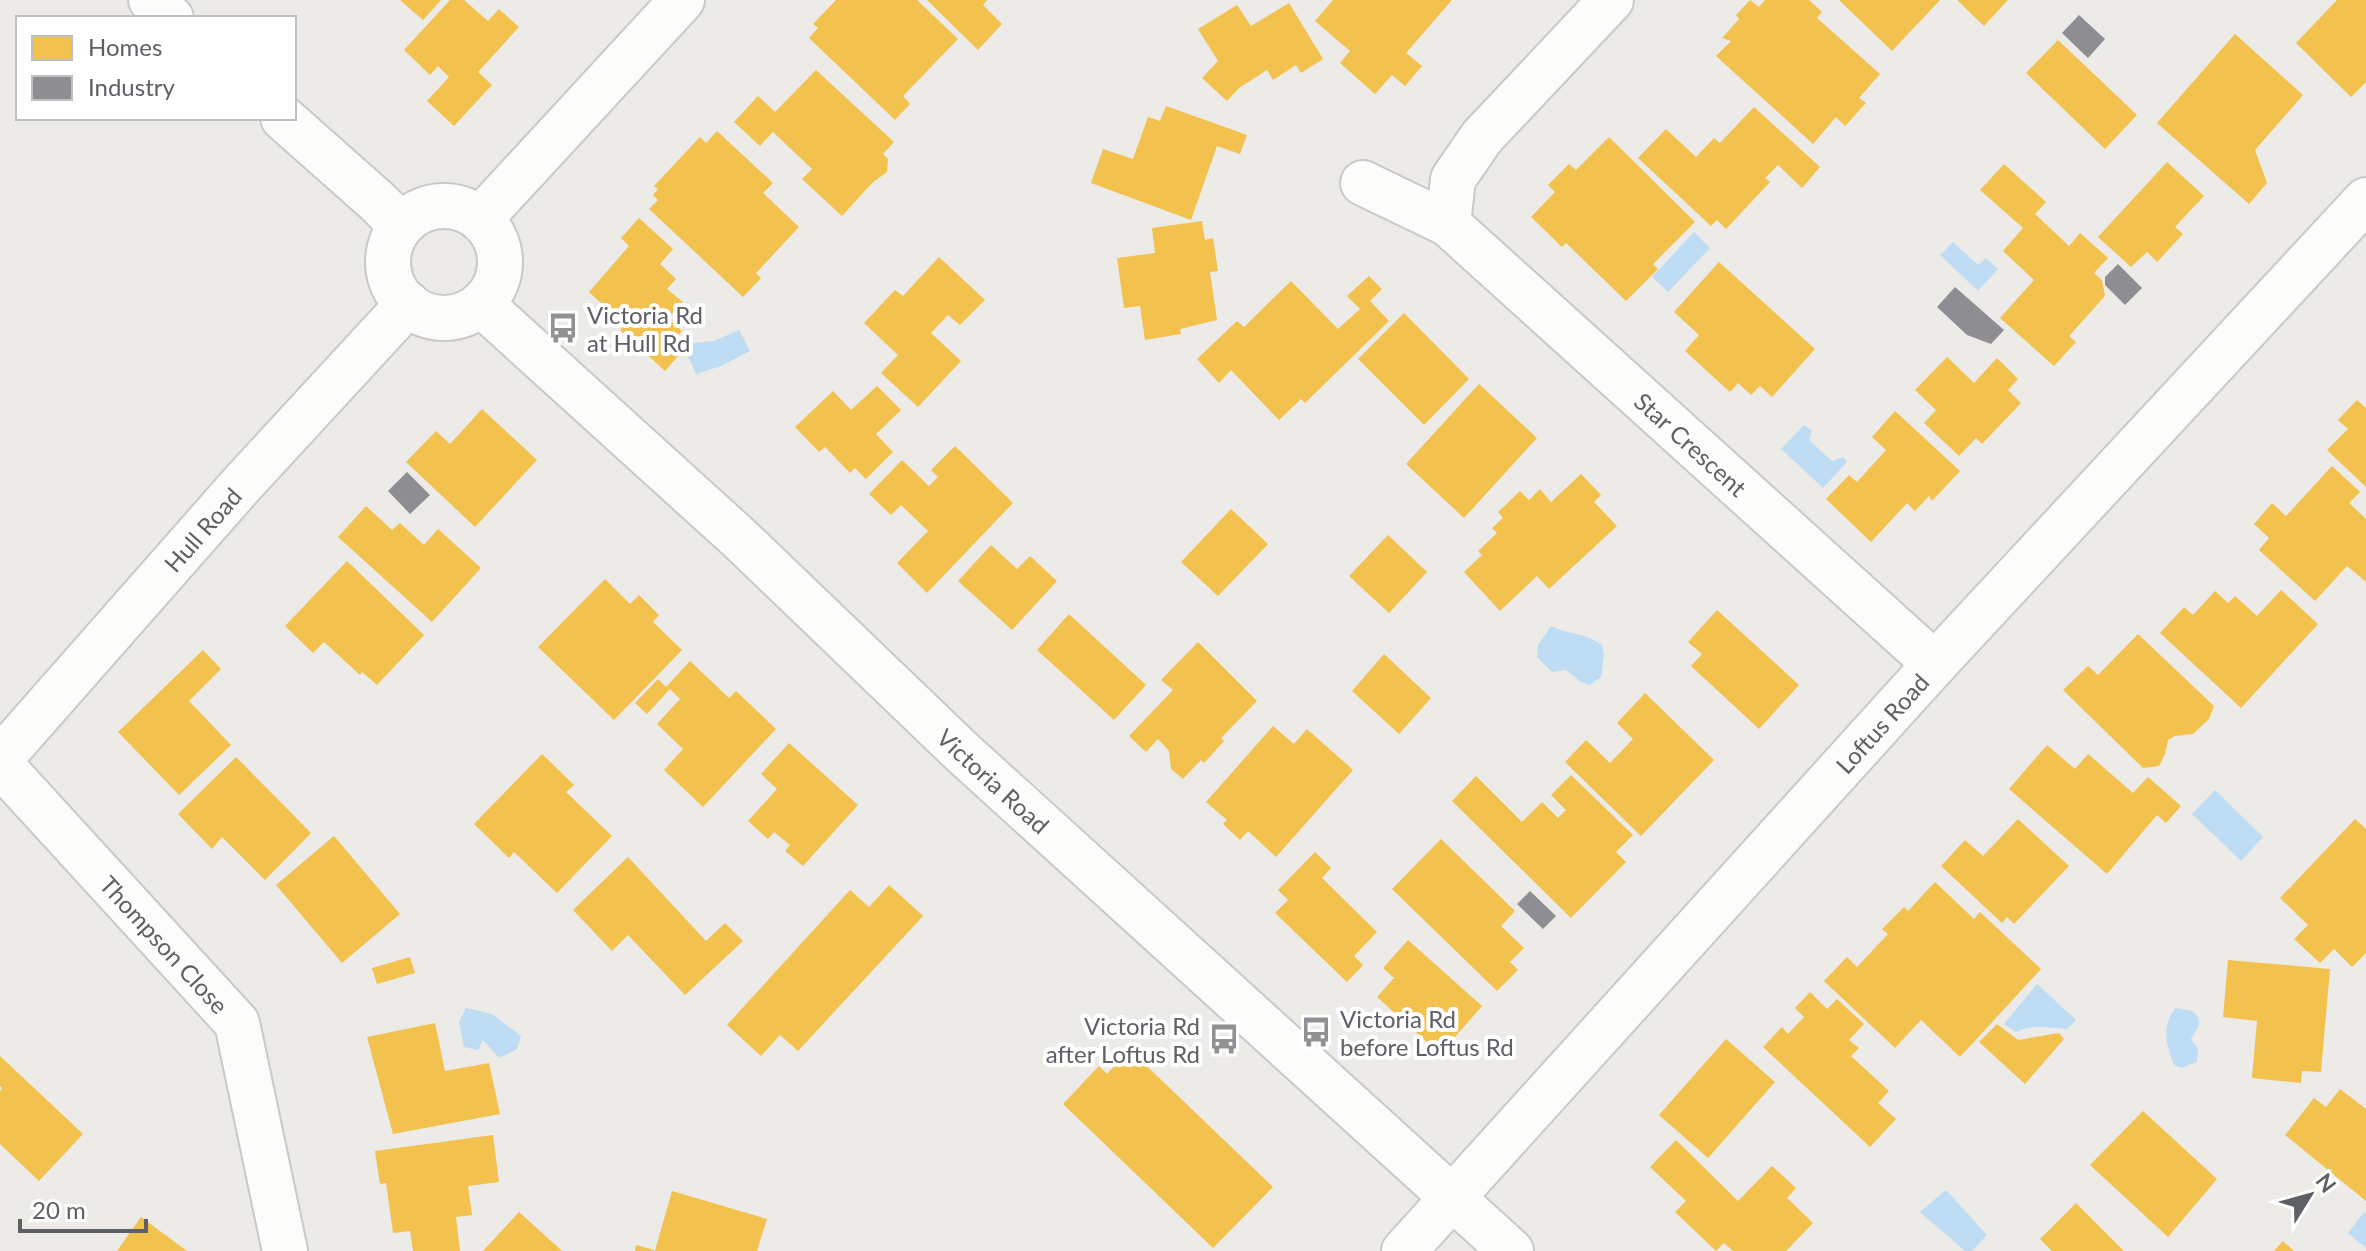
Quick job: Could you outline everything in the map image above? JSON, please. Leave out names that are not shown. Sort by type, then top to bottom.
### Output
[{"type":"street","points":[[151,0],[169,16]]},
{"type":"street","points":[[480,219],[682,0]]},
{"type":"street","points":[[1448,224],[1453,179],[1482,137],[1611,0]]},
{"type":"street","points":[[285,120],[400,225]]},
{"type":"street","name":"Star Crescent","points":[[1363,183],[1448,224],[1935,664]]},
{"type":"street","name":"Loftus Road","points":[[1404,1251],[1935,664],[2366,200]]},
{"type":"street","points":[[447,206],[465,210],[480,219],[498,245],[498,277],[492,292],[468,313],[452,318],[421,313],[408,304],[396,291],[389,275],[388,257],[400,225],[430,207],[447,206]]},
{"type":"street","name":"Hull Road","points":[[0,761],[242,484],[408,304]]},
{"type":"street","name":"Victoria Road","points":[[481,304],[739,538],[962,752],[1511,1251]]},
{"type":"street","name":"Thompson Close","points":[[0,761],[237,1023],[285,1251]]},
{"type":"water","points":[[1694,232],[1710,248],[1668,292],[1652,277]]},
{"type":"water","points":[[1953,242],[1978,265],[1986,258],[1998,269],[1978,291],[1940,255]]},
{"type":"water","points":[[739,330],[750,351],[721,366],[696,374],[687,354],[693,343],[714,341]]},
{"type":"water","points":[[1804,425],[1812,431],[1809,440],[1832,461],[1843,457],[1847,462],[1823,488],[1781,449]]},
{"type":"water","points":[[1551,626],[1602,645],[1601,677],[1590,685],[1566,670],[1552,672],[1537,657],[1538,645]]},
{"type":"water","points":[[2215,790],[2263,837],[2241,861],[2192,814]]},
{"type":"water","points":[[2037,984],[2076,1020],[2067,1029],[2035,1027],[2016,1032],[2004,1024]]},
{"type":"water","points":[[466,1008],[492,1014],[521,1036],[517,1049],[499,1058],[483,1040],[478,1050],[464,1047],[459,1022]]},
{"type":"water","points":[[2176,1008],[2192,1011],[2199,1021],[2191,1039],[2198,1049],[2197,1062],[2181,1068],[2174,1065],[2166,1036],[2168,1021]]},
{"type":"water","points":[[1946,1190],[1987,1235],[1972,1251],[1965,1251],[1920,1212]]},
{"type":"water","points":[[2364,1212],[2366,1214],[2366,1248],[2348,1233]]},
{"type":"building: Homes","points":[[400,0],[441,0],[423,20]]},
{"type":"building: Homes","points":[[450,0],[464,0],[488,21],[499,9],[519,27],[478,72],[492,85],[454,126],[427,101],[449,77],[438,66],[430,75],[404,50]]},
{"type":"building: Homes","points":[[836,0],[917,0],[958,39],[903,96],[910,104],[895,120],[809,38],[818,28],[813,24]]},
{"type":"building: Homes","points":[[927,0],[987,0],[983,5],[1002,24],[978,50]]},
{"type":"building: Homes","points":[[1333,0],[1452,0],[1406,53],[1422,66],[1405,86],[1392,75],[1375,94],[1340,63],[1350,51],[1315,21]]},
{"type":"building: Homes","points":[[1750,0],[1759,7],[1765,0],[1809,0],[1822,12],[1817,18],[1880,74],[1859,98],[1866,103],[1845,126],[1836,117],[1813,144],[1716,56],[1731,41],[1722,38],[1739,19],[1736,15]]},
{"type":"building: Homes","points":[[1839,0],[1940,0],[1892,51]]},
{"type":"building: Homes","points":[[1957,0],[2008,0],[1984,26]]},
{"type":"building: Homes","points":[[2337,0],[2366,0],[2366,82],[2351,97],[2296,43]]},
{"type":"building: Homes","points":[[1289,3],[1323,59],[1301,73],[1296,65],[1273,80],[1267,70],[1239,88],[1227,101],[1202,78],[1218,61],[1198,29],[1237,5],[1251,26]]},
{"type":"building: Homes","points":[[2235,34],[2303,95],[2255,150],[2267,183],[2249,204],[2157,123]]},
{"type":"building: Homes","points":[[2058,40],[2137,115],[2105,149],[2026,73]]},
{"type":"building: Homes","points":[[816,70],[894,142],[883,154],[888,159],[887,172],[872,183],[842,216],[802,179],[812,169],[773,132],[760,146],[734,122],[758,96],[775,112]]},
{"type":"building: Homes","points":[[1166,106],[1247,135],[1240,154],[1217,146],[1191,220],[1091,183],[1103,149],[1133,159],[1148,117],[1160,121]]},
{"type":"building: Homes","points":[[1754,107],[1820,167],[1802,188],[1778,165],[1765,178],[1770,182],[1726,229],[1717,220],[1711,226],[1638,158],[1666,129],[1696,157],[1714,138],[1720,143]]},
{"type":"building: Homes","points":[[717,131],[773,183],[763,193],[799,227],[756,273],[761,278],[743,297],[649,209],[658,200],[653,195],[658,189],[654,186],[700,137],[706,143]]},
{"type":"building: Homes","points":[[1609,137],[1695,222],[1653,264],[1658,269],[1626,301],[1566,243],[1562,247],[1531,217],[1555,192],[1548,185],[1569,164],[1576,170]]},
{"type":"building: Homes","points":[[2167,162],[2204,196],[2175,227],[2183,234],[2157,262],[2147,252],[2131,267],[2098,237]]},
{"type":"building: Homes","points":[[2004,164],[2046,202],[2035,214],[2069,246],[2080,233],[2108,258],[2094,273],[2102,280],[2105,296],[2069,336],[2076,342],[2054,366],[2000,318],[2034,280],[2003,251],[2023,228],[1980,190]]},
{"type":"building: Homes","points":[[639,218],[673,249],[660,264],[676,279],[667,289],[683,302],[668,318],[682,331],[668,347],[678,356],[665,371],[620,330],[628,321],[619,313],[616,317],[589,292],[629,246],[621,238]]},
{"type":"building: Homes","points":[[1202,221],[1205,240],[1213,238],[1218,271],[1210,272],[1217,320],[1180,329],[1181,334],[1145,340],[1140,306],[1124,308],[1117,258],[1155,253],[1152,228]]},
{"type":"building: Homes","points":[[939,257],[985,300],[960,325],[948,315],[931,333],[961,361],[918,407],[881,373],[898,355],[864,323],[895,290],[903,296]]},
{"type":"building: Homes","points":[[1719,262],[1815,349],[1772,397],[1760,386],[1751,395],[1738,383],[1730,392],[1685,351],[1699,335],[1674,312]]},
{"type":"building: Homes","points":[[1369,276],[1382,289],[1370,301],[1389,321],[1305,403],[1301,399],[1279,420],[1231,370],[1219,383],[1197,359],[1237,321],[1244,327],[1291,281],[1338,329],[1360,309],[1347,296]]},
{"type":"building: Homes","points":[[1404,313],[1469,379],[1424,425],[1358,359]]},
{"type":"building: Homes","points":[[1947,357],[1974,383],[1997,358],[2018,379],[2008,390],[2021,403],[1982,444],[1976,438],[1959,456],[1924,423],[1936,410],[1915,390]]},
{"type":"building: Homes","points":[[1479,384],[1537,438],[1464,518],[1406,464]]},
{"type":"building: Homes","points":[[877,386],[901,410],[876,434],[893,452],[866,479],[855,468],[850,473],[825,447],[819,452],[795,427],[833,391],[851,410]]},
{"type":"building: Homes","points":[[2357,400],[2366,408],[2366,487],[2327,450],[2348,429],[2338,420]]},
{"type":"building: Homes","points":[[482,409],[537,460],[475,527],[406,462],[436,431],[450,444]]},
{"type":"building: Homes","points":[[1895,411],[1960,471],[1932,501],[1929,496],[1915,511],[1907,503],[1871,542],[1826,499],[1849,475],[1857,482],[1886,450],[1872,437]]},
{"type":"building: Homes","points":[[955,446],[1013,503],[927,593],[897,563],[928,531],[901,505],[891,515],[869,494],[902,460],[929,486],[938,477],[931,470]]},
{"type":"building: Homes","points":[[2332,466],[2360,492],[2349,503],[2366,519],[2366,582],[2347,566],[2315,601],[2259,550],[2269,538],[2254,524],[2272,503],[2286,516]]},
{"type":"building: Homes","points":[[1581,474],[1601,495],[1594,502],[1617,526],[1549,589],[1537,576],[1500,611],[1464,572],[1482,555],[1478,551],[1497,533],[1492,528],[1503,518],[1498,512],[1520,491],[1529,500],[1540,489],[1551,502]]},
{"type":"building: Homes","points":[[366,506],[392,530],[400,523],[424,545],[438,529],[481,568],[432,622],[338,537]]},
{"type":"building: Homes","points":[[1231,509],[1268,544],[1218,596],[1181,562]]},
{"type":"building: Homes","points":[[1388,535],[1427,572],[1389,613],[1349,576]]},
{"type":"building: Homes","points":[[991,545],[1017,569],[1030,556],[1057,581],[1012,630],[958,581]]},
{"type":"building: Homes","points":[[347,561],[424,635],[377,685],[362,672],[360,675],[324,642],[313,653],[285,626]]},
{"type":"building: Homes","points":[[605,579],[630,604],[639,595],[659,615],[653,622],[682,650],[614,720],[538,647]]},
{"type":"building: Homes","points":[[2281,590],[2318,624],[2241,708],[2160,633],[2184,607],[2193,615],[2215,591],[2228,603],[2235,596],[2257,616]]},
{"type":"building: Homes","points":[[1717,610],[1799,685],[1759,729],[1691,666],[1702,654],[1688,642]]},
{"type":"building: Homes","points":[[1069,614],[1146,685],[1114,720],[1037,650]]},
{"type":"building: Homes","points":[[2138,634],[2214,706],[2209,719],[2193,734],[2168,740],[2159,766],[2143,768],[2063,690],[2088,666],[2098,675]]},
{"type":"building: Homes","points":[[1198,642],[1257,701],[1221,738],[1224,741],[1204,763],[1201,760],[1183,779],[1171,769],[1169,751],[1158,739],[1146,752],[1129,736],[1173,690],[1161,680]]},
{"type":"building: Homes","points":[[203,650],[221,669],[189,701],[231,745],[179,795],[118,732]]},
{"type":"building: Homes","points":[[1384,654],[1431,698],[1399,734],[1352,691]]},
{"type":"building: Homes","points":[[690,661],[729,698],[736,691],[776,729],[703,807],[664,770],[683,749],[657,724],[680,699],[670,689],[647,714],[635,703],[658,679],[666,687]]},
{"type":"building: Homes","points":[[1645,693],[1714,760],[1641,836],[1565,762],[1586,740],[1610,763],[1633,739],[1617,723]]},
{"type":"building: Homes","points":[[1273,726],[1294,744],[1307,729],[1353,770],[1276,857],[1248,831],[1240,840],[1223,824],[1227,820],[1206,802]]},
{"type":"building: Homes","points":[[789,743],[858,805],[803,866],[785,851],[790,845],[774,832],[768,839],[748,821],[777,789],[761,774]]},
{"type":"building: Homes","points":[[2047,745],[2075,769],[2088,754],[2133,793],[2148,777],[2181,806],[2166,823],[2157,815],[2107,874],[2009,789]]},
{"type":"building: Homes","points":[[542,754],[574,785],[566,792],[612,836],[557,893],[514,852],[509,858],[474,824]]},
{"type":"building: Homes","points":[[236,757],[311,833],[265,880],[222,837],[212,849],[178,814]]},
{"type":"building: Homes","points":[[1571,775],[1633,835],[1616,852],[1626,862],[1571,918],[1452,801],[1476,776],[1522,822],[1542,802],[1558,818],[1566,810],[1551,795]]},
{"type":"building: Homes","points":[[2018,819],[2069,866],[2014,924],[2007,917],[2002,923],[1941,866],[1965,840],[1983,856]]},
{"type":"building: Homes","points":[[2355,819],[2366,829],[2366,953],[2352,967],[2334,949],[2320,963],[2294,939],[2308,925],[2280,898]]},
{"type":"building: Homes","points":[[334,836],[400,914],[342,963],[276,885]]},
{"type":"building: Homes","points":[[1441,839],[1515,911],[1501,926],[1524,948],[1510,962],[1518,970],[1497,991],[1392,889]]},
{"type":"building: Homes","points":[[1315,852],[1331,868],[1322,878],[1377,932],[1354,956],[1363,965],[1347,982],[1275,913],[1288,900],[1278,890]]},
{"type":"building: Homes","points":[[628,857],[706,941],[725,923],[743,941],[685,995],[628,935],[612,951],[573,910]]},
{"type":"building: Homes","points":[[1935,882],[1974,919],[1980,912],[2041,969],[1960,1057],[1921,1020],[1895,1048],[1824,981],[1847,957],[1857,967],[1888,934],[1882,929],[1904,907],[1908,911]]},
{"type":"building: Homes","points":[[889,885],[923,916],[798,1051],[780,1035],[761,1056],[727,1025],[850,890],[869,907]]},
{"type":"building: Homes","points":[[1408,940],[1482,1006],[1440,1054],[1377,997],[1394,978],[1383,968]]},
{"type":"building: Homes","points":[[410,957],[415,973],[377,984],[372,968]]},
{"type":"building: Homes","points":[[2228,960],[2330,969],[2321,1072],[2302,1071],[2301,1083],[2252,1078],[2257,1021],[2223,1017]]},
{"type":"building: Homes","points":[[1810,992],[1827,1009],[1837,999],[1864,1024],[1849,1040],[1859,1048],[1851,1056],[1889,1091],[1878,1103],[1896,1119],[1870,1147],[1763,1047],[1782,1027],[1788,1034],[1804,1017],[1795,1008]]},
{"type":"building: Homes","points":[[435,1023],[445,1071],[489,1063],[500,1114],[393,1134],[367,1037]]},
{"type":"building: Homes","points":[[1997,1024],[2018,1040],[2059,1033],[2064,1039],[2025,1084],[1979,1042]]},
{"type":"building: Homes","points":[[1726,1039],[1775,1082],[1708,1158],[1659,1115]]},
{"type":"building: Homes","points":[[1130,1050],[1273,1187],[1213,1248],[1063,1104],[1099,1066],[1107,1074]]},
{"type":"building: Homes","points":[[0,1056],[83,1134],[39,1181],[0,1144]]},
{"type":"building: Homes","points":[[2340,1089],[2366,1109],[2366,1201],[2285,1135],[2314,1098],[2326,1107]]},
{"type":"building: Homes","points":[[2143,1111],[2217,1179],[2168,1237],[2090,1165]]},
{"type":"building: Homes","points":[[493,1135],[499,1182],[468,1186],[472,1215],[456,1217],[460,1251],[413,1251],[410,1231],[393,1233],[386,1183],[380,1184],[375,1151]]},
{"type":"building: Homes","points":[[1676,1140],[1738,1201],[1772,1166],[1796,1188],[1787,1198],[1813,1223],[1786,1251],[1733,1251],[1724,1243],[1716,1251],[1675,1212],[1686,1201],[1650,1167]]},
{"type":"building: Homes","points":[[672,1191],[767,1219],[757,1251],[655,1251]]},
{"type":"building: Homes","points":[[2076,1203],[2124,1251],[2052,1251],[2040,1239]]},
{"type":"building: Homes","points":[[519,1212],[562,1251],[483,1251]]},
{"type":"building: Homes","points":[[141,1217],[187,1251],[117,1251]]},
{"type":"building: Homes","points":[[2283,1241],[2294,1251],[2274,1251]]},
{"type":"building: Homes","points":[[636,1245],[654,1250],[654,1251],[635,1251]]},
{"type":"building: Industry","points":[[2079,15],[2105,39],[2088,58],[2062,33]]},
{"type":"building: Industry","points":[[2118,264],[2142,288],[2125,305],[2105,285],[2105,277]]},
{"type":"building: Industry","points":[[1955,287],[2004,330],[1991,344],[1967,335],[1937,307]]},
{"type":"building: Industry","points":[[407,472],[430,495],[410,514],[388,491]]},
{"type":"building: Industry","points":[[1530,891],[1556,916],[1543,929],[1517,904]]},
{"type":"place","name":"Victoria Rd at Hull Rd","points":[[563,328]]},
{"type":"place","name":"Victoria Rd before Loftus Rd","points":[[1316,1032]]},
{"type":"place","name":"Victoria Rd after Loftus Rd","points":[[1224,1039]]}]
